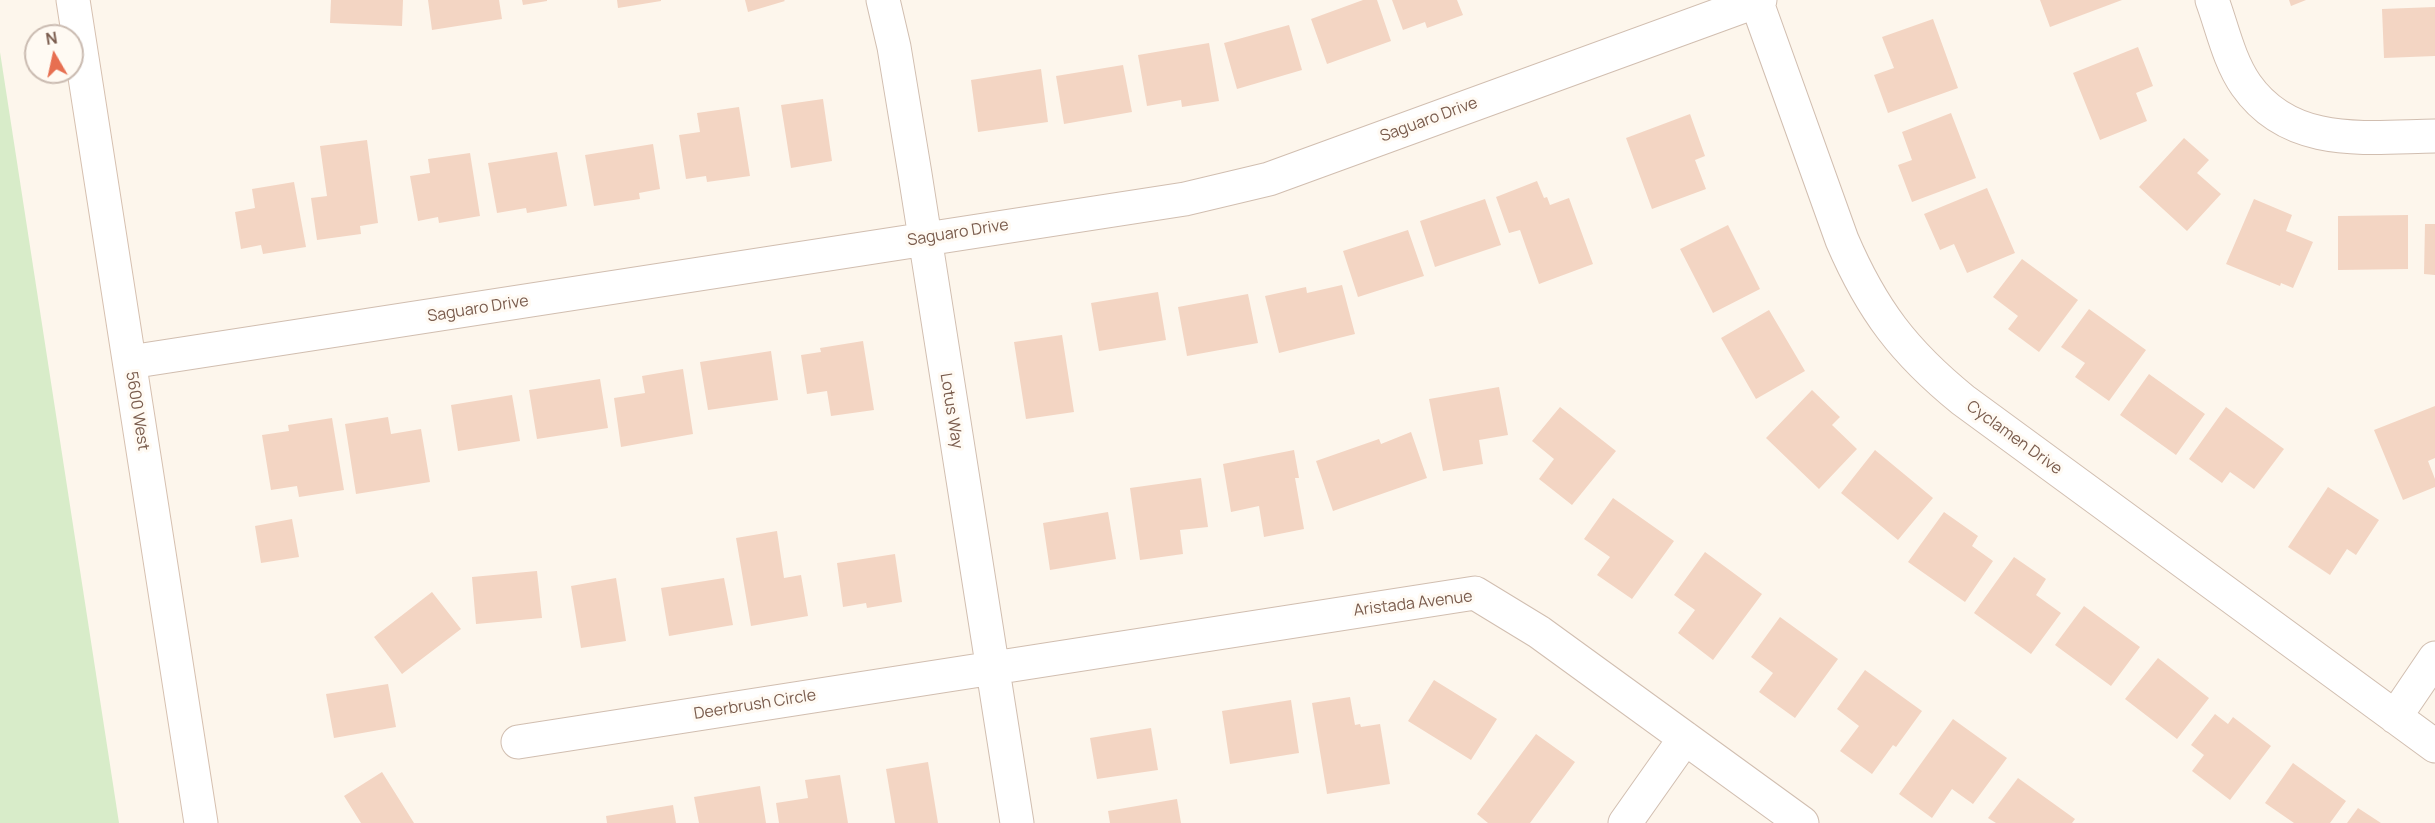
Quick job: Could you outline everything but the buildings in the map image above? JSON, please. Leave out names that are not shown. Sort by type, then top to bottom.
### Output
[{"type":"street","name":"5600 West","points":[[73,0],[201,823]]},
{"type":"street","name":"Lotus Way","points":[[883,0],[894,47],[1017,823]]},
{"type":"street","name":"Saguaro Drive","points":[[130,362],[1185,199],[1269,178],[1757,0]]},
{"type":"street","name":"Cyclamen Drive","points":[[1757,0],[1842,240],[1857,276],[1902,343],[1933,375],[1963,400],[2435,746]]},
{"type":"street","points":[[2212,0],[2245,84],[2264,106],[2287,123],[2330,136],[2435,136]]},
{"type":"street","name":"Aristada Avenue","points":[[992,667],[1475,593],[1539,632],[1802,823]]},
{"type":"street","points":[[2395,717],[2435,658]]},
{"type":"street","name":"Deerbrush Circle","points":[[518,742],[992,667]]},
{"type":"street","points":[[1625,823],[1685,738]]},
{"type":"green space","points":[[0,52],[119,823],[0,823]]}]
